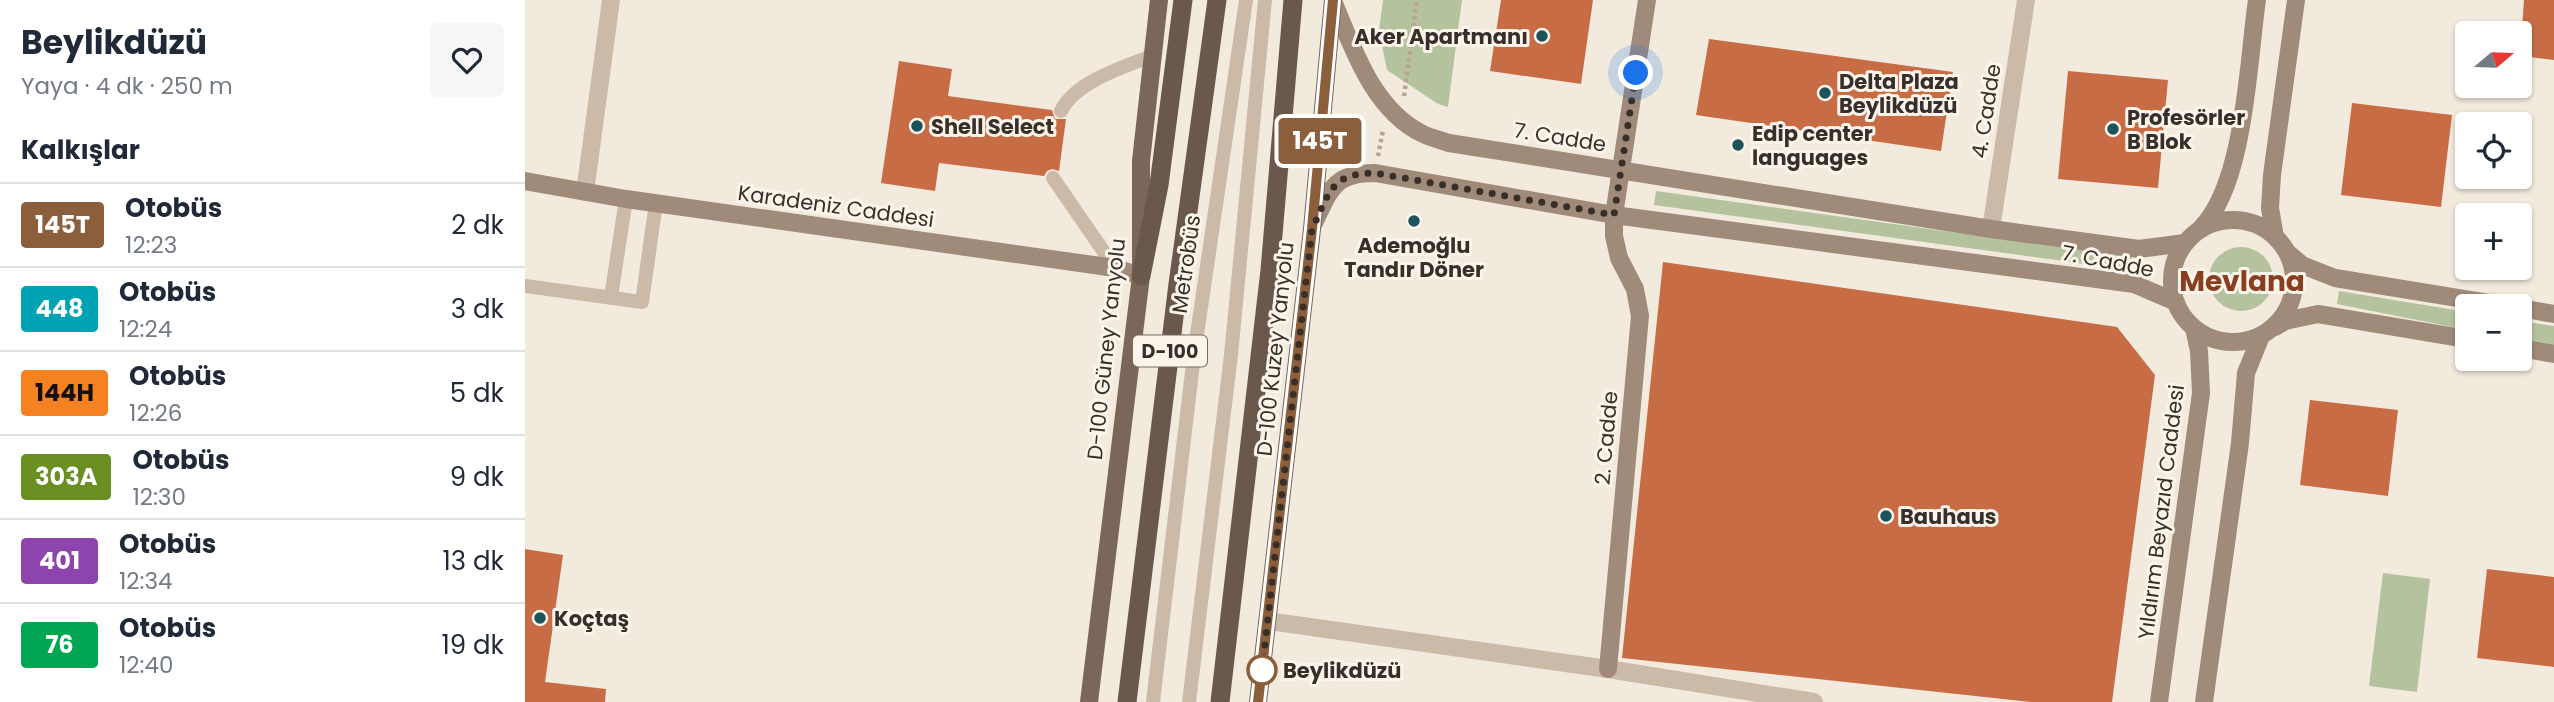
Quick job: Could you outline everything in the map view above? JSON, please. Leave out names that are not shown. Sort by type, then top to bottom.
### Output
[{"type":"highway","points":[[1141,276],[1159,185],[1183,0]]},
{"type":"highway","name":"D-100","points":[[1127,702],[1178,284],[1217,0]]},
{"type":"highway","points":[[1220,702],[1270,270],[1293,0]]},
{"type":"main road","name":"D-100 Güney Yanyolu","points":[[1089,702],[1141,276],[1141,161],[1159,0]]},
{"type":"main road","name":"7. Cadde","points":[[1333,0],[1377,93],[1392,111],[1422,134],[1450,143],[1991,229],[2139,249],[2191,238]]},
{"type":"main road","name":"D-100 Kuzey Yanyolu","points":[[1258,702],[1312,229],[1333,0]]},
{"type":"main road","points":[[1622,170],[1647,0]]},
{"type":"main road","points":[[2257,0],[2238,150],[2218,205],[2210,219],[2191,238],[2173,271],[2176,302],[2182,316],[2194,328],[2225,342],[2242,342],[2268,332],[2285,321],[2318,314],[2455,337]]},
{"type":"main road","points":[[2275,237],[2270,208],[2271,175],[2296,0]]},
{"type":"main road","name":"2. Cadde","points":[[1608,669],[1640,316],[1635,289],[1619,258],[1614,236],[1614,215],[1622,170]]},
{"type":"main road","name":"7. Cadde","points":[[1312,229],[1331,189],[1343,177],[1357,173],[1375,173],[1614,215],[2134,284],[2176,302]]},
{"type":"main road","name":"Karadeniz Caddesi","points":[[525,181],[626,199],[1115,268],[1141,276]]},
{"type":"main road","points":[[2191,238],[2211,224],[2228,220],[2245,221],[2261,227],[2275,237],[2302,265],[2335,278],[2455,298]]},
{"type":"main road","points":[[2204,702],[2246,373],[2268,332],[2287,312],[2294,293],[2294,273],[2288,253]]},
{"type":"main road","points":[[2532,310],[2554,314]]},
{"type":"main road","name":"Yıldırım Beyazıd Caddesi","points":[[2159,702],[2201,393],[2199,351],[2194,328]]},
{"type":"main road","points":[[2532,350],[2554,354]]},
{"type":"street","points":[[585,192],[611,0]]},
{"type":"street","name":"4. Cadde","points":[[1991,229],[2026,0]]},
{"type":"street","points":[[1268,621],[1608,669],[1814,702]]},
{"type":"lane","name":"Metrobüs","points":[[1153,702],[1194,355],[1246,0]]},
{"type":"lane","points":[[1189,702],[1231,355],[1265,0]]},
{"type":"lane","points":[[1061,111],[1067,99],[1083,88],[1152,55]]},
{"type":"lane","points":[[1053,178],[1115,268]]},
{"type":"lane","points":[[611,297],[626,199]]},
{"type":"lane","points":[[525,286],[642,302],[656,203]]},
{"type":"path","points":[[1375,173],[1383,130],[1392,111],[1405,95],[1417,0]]},
{"type":"green space","points":[[1383,0],[1462,0],[1448,107],[1438,104],[1387,70],[1379,31]]},
{"type":"green space","points":[[1656,191],[2132,257],[2129,270],[1654,205]]},
{"type":"green space","points":[[2241,247],[2253,249],[2264,256],[2271,267],[2271,291],[2264,302],[2253,309],[2241,311],[2229,309],[2218,302],[2211,291],[2209,279],[2211,267],[2218,256],[2229,249]]},
{"type":"green space","points":[[2339,291],[2455,310],[2455,328],[2337,304]]},
{"type":"green space","points":[[2532,323],[2554,326],[2554,346],[2532,343]]},
{"type":"green space","points":[[2383,573],[2430,579],[2417,692],[2369,686]]},
{"type":"building","name":"Aker Apartmanı","points":[[1501,0],[1593,0],[1581,84],[1490,71]]},
{"type":"building","points":[[2524,0],[2554,0],[2554,60],[2532,57],[2532,21],[2522,21]]},
{"type":"building","name":"Delta Plaza Beylikdüzü","points":[[1709,39],[1953,72],[1941,151],[1696,115]]},
{"type":"building","points":[[899,61],[952,69],[948,96],[1052,110],[1055,119],[1066,119],[1059,171],[1052,169],[1044,176],[939,163],[935,191],[881,183]]},
{"type":"building","name":"Profesörler B Blok","points":[[2068,71],[2168,80],[2158,188],[2058,179]]},
{"type":"building","points":[[2352,103],[2452,115],[2441,207],[2341,195]]},
{"type":"building","name":"Bauhaus","points":[[1663,262],[2117,327],[2155,375],[2112,702],[2031,702],[1622,658]]},
{"type":"building","points":[[2310,400],[2398,410],[2388,496],[2300,485]]},
{"type":"building","name":"Koçtaş","points":[[525,549],[563,555],[545,682],[606,689],[605,702],[525,702]]},
{"type":"building","points":[[2487,569],[2554,577],[2554,667],[2477,658]]},
{"type":"bus line","name":"145T","points":[[1258,702],[1312,229],[1333,0]]},
{"type":"place","name":"Aker Apartmanı","points":[[1542,36]]},
{"type":"place","name":"Delta Plaza Beylikdüzü","points":[[1825,93]]},
{"type":"place","name":"Shell Select","points":[[917,126]]},
{"type":"place","name":"Profesörler B Blok","points":[[2113,129]]},
{"type":"place","name":"Edip center languages","points":[[1738,145]]},
{"type":"place","name":"Ademoğlu Tandır Döner","points":[[1414,221]]},
{"type":"place","name":"Bauhaus","points":[[1886,516]]},
{"type":"place","name":"Koçtaş","points":[[540,618]]},
{"type":"place","name":"Beylikdüzü","points":[[1262,670]]},
{"type":"district","name":"Mevlana","points":[[2242,281]]},
{"type":"route","points":[[1262,670],[1312,229],[1331,189],[1343,177],[1357,173],[1375,173],[1614,215],[1636,73]]}]
